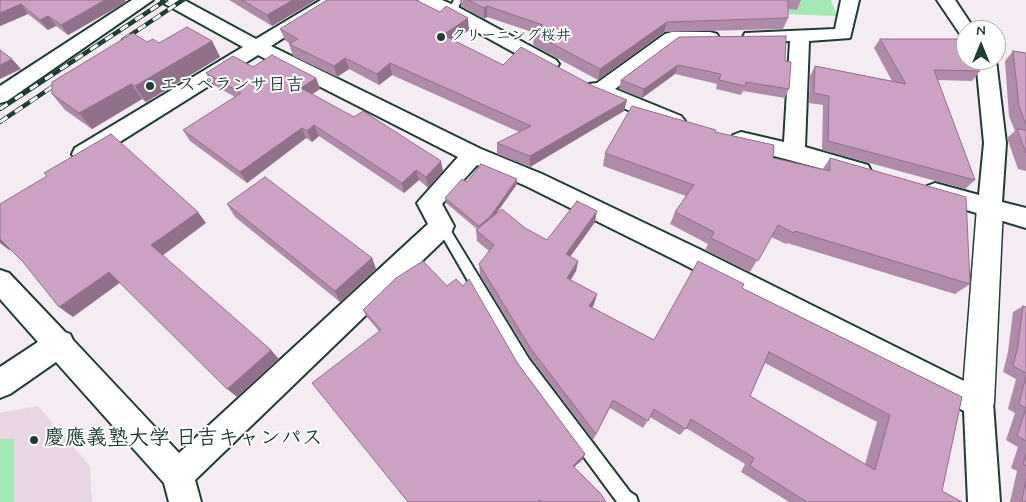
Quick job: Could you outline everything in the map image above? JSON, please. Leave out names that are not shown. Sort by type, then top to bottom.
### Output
[{"type":"street","points":[[0,96],[144,0]]},
{"type":"street","points":[[171,0],[255,46],[473,155],[534,180],[978,402]]},
{"type":"street","points":[[66,164],[255,46],[333,0]]},
{"type":"street","points":[[427,0],[455,5],[581,82],[690,128]]},
{"type":"street","points":[[581,82],[672,38],[800,37],[843,34],[850,0]]},
{"type":"street","points":[[946,0],[959,20]]},
{"type":"street","points":[[794,152],[800,37]]},
{"type":"street","points":[[984,502],[978,402],[995,143],[987,70]]},
{"type":"street","points":[[718,135],[794,152],[878,176]]},
{"type":"street","points":[[178,474],[442,226],[429,203],[473,155]]},
{"type":"street","points":[[915,186],[1026,218]]},
{"type":"street","points":[[0,281],[178,474],[185,502]]},
{"type":"street","points":[[0,384],[60,344]]},
{"type":"lane","points":[[442,226],[524,364],[624,498],[630,502]]},
{"type":"shaded area","name":"慶應義塾大学 日吉キャンパス","points":[[38,406],[90,466],[92,502],[0,502],[0,413]]},
{"type":"green space","points":[[640,0],[831,0],[837,16],[640,9]]},
{"type":"green space","points":[[0,439],[14,439],[14,502],[0,502]]},
{"type":"building","points":[[0,0],[105,0],[61,25],[48,16],[40,20],[21,4],[0,13]]},
{"type":"building","points":[[242,0],[293,0],[267,15]]},
{"type":"building","points":[[327,0],[416,0],[440,12],[446,6],[468,18],[443,35],[503,65],[521,47],[593,86],[627,100],[530,156],[497,143],[531,126],[390,63],[377,74],[345,58],[334,66],[289,44],[298,39],[280,29]]},
{"type":"building","points":[[468,0],[788,0],[788,18],[667,22],[600,69],[534,34],[543,25],[487,6],[484,8]]},
{"type":"building","points":[[187,27],[212,41],[135,86],[131,84],[79,113],[52,94],[52,82],[133,33],[147,42],[153,39],[159,43]]},
{"type":"building","points":[[786,36],[785,61],[791,62],[789,89],[746,82],[745,86],[719,80],[721,74],[678,65],[644,89],[621,80],[679,37]]},
{"type":"building","points":[[880,39],[956,39],[956,70],[979,70],[980,71],[934,70],[975,180],[828,141],[829,96],[814,93],[815,66],[906,84]]},
{"type":"building","points":[[0,50],[12,59],[0,65]]},
{"type":"building","points":[[1013,51],[1026,53],[1026,125],[1019,106]]},
{"type":"building","points":[[272,55],[316,78],[301,88],[354,117],[363,111],[441,161],[426,177],[416,170],[402,183],[314,125],[307,131],[302,128],[240,172],[183,130],[241,93],[206,73],[233,56],[253,67]]},
{"type":"building","points":[[632,106],[716,130],[715,132],[774,145],[773,158],[830,171],[830,158],[966,197],[970,284],[795,231],[794,233],[778,225],[758,261],[711,238],[714,232],[675,212],[694,185],[605,153]]},
{"type":"building","points":[[1017,129],[1026,130],[1026,153]]},
{"type":"building","points":[[111,134],[198,212],[151,245],[271,350],[227,389],[109,272],[59,307],[23,262],[0,239],[0,204],[47,176],[44,173]]},
{"type":"building","points":[[481,164],[517,179],[490,217],[479,226],[445,198],[462,179],[467,182]]},
{"type":"building","points":[[265,177],[372,258],[335,291],[227,204]]},
{"type":"building","points":[[577,201],[597,211],[566,254],[578,261],[567,278],[597,294],[589,306],[654,340],[698,261],[744,284],[742,288],[962,397],[942,491],[962,502],[807,502],[750,466],[754,458],[691,419],[686,429],[654,409],[648,421],[613,400],[596,434],[531,349],[479,264],[494,245],[476,230],[502,209],[525,228],[547,240]],"holes":[[[769,352],[890,415],[875,470],[750,396]]]},
{"type":"building","points":[[423,261],[447,286],[456,279],[463,286],[469,279],[518,364],[585,454],[573,466],[601,494],[606,502],[542,502],[539,500],[537,502],[408,502],[312,383],[381,330],[363,310],[396,278]]},
{"type":"building","points":[[1023,306],[1026,307],[1026,373],[1013,366],[1018,346]]},
{"type":"building","points":[[1026,376],[1026,408],[1019,404]]},
{"type":"building","points":[[1026,408],[1026,441],[1017,436]]},
{"type":"building","points":[[1026,454],[1026,466],[1023,464]]},
{"type":"building","points":[[1026,479],[1026,502],[1025,502],[1022,500]]},
{"type":"railway","points":[[0,109],[166,0]]},
{"type":"railway","points":[[123,40],[183,0]]},
{"type":"railway","points":[[0,122],[64,79]]},
{"type":"place","name":"クリーニング桜井","points":[[441,37]]},
{"type":"place","name":"エスペランサ日吉","points":[[150,86]]},
{"type":"place","name":"慶應義塾大学 日吉キャンパス","points":[[34,440]]}]
